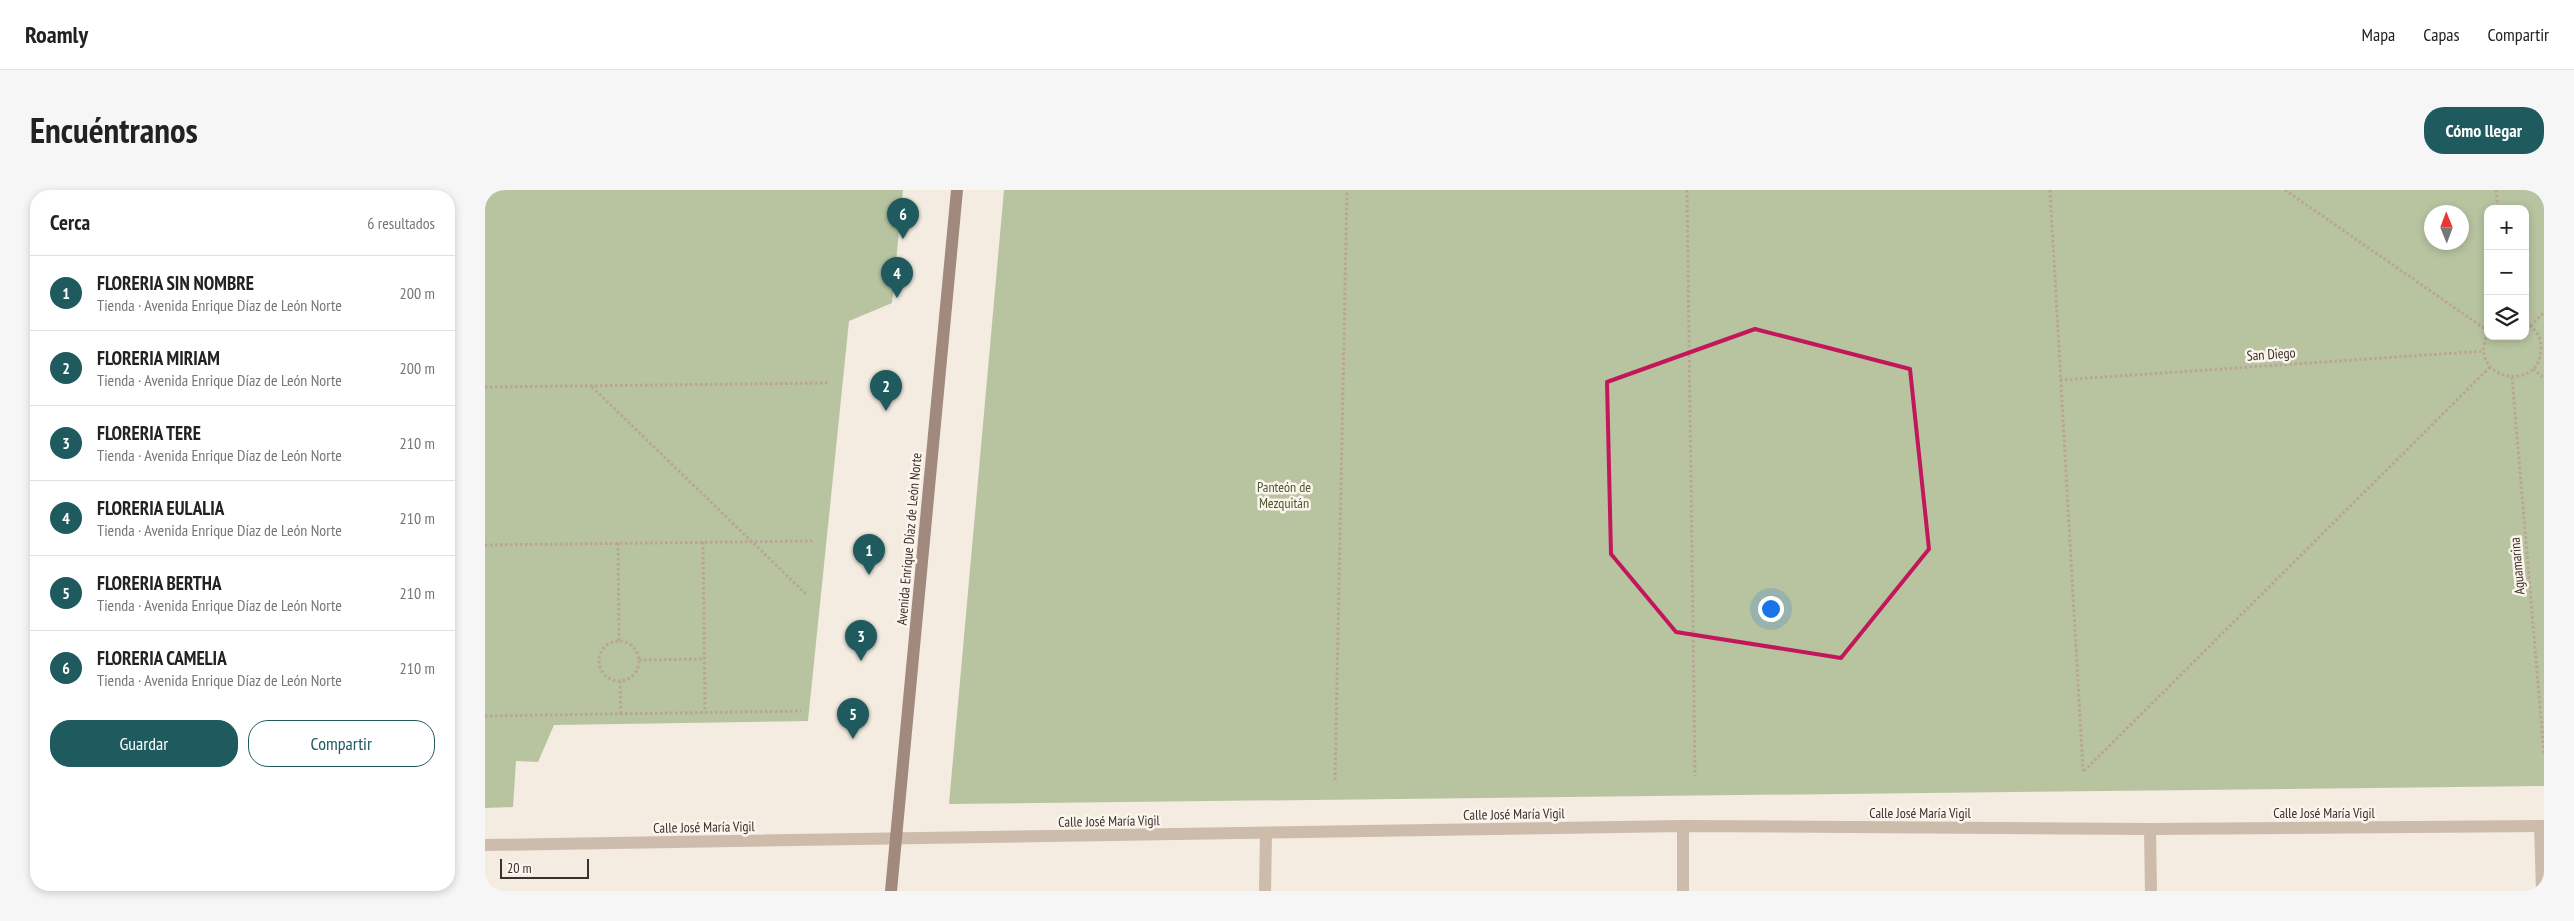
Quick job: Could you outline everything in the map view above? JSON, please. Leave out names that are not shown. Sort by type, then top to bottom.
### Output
[{"type":"main road","name":"Avenida Enrique Díaz de León Norte","points":[[891,891],[957,190]]},
{"type":"street","name":"Calle José María Vigil","points":[[485,845],[1683,826],[2150,829],[2542,826]]},
{"type":"street","points":[[1683,826],[1683,891]]},
{"type":"street","points":[[2542,826],[2542,891]]},
{"type":"street","points":[[2150,829],[2151,891]]},
{"type":"street","points":[[1265,891],[1266,833]]},
{"type":"path","points":[[1335,780],[1347,190]]},
{"type":"path","points":[[1687,190],[1695,776]]},
{"type":"path","points":[[2050,190],[2083,771],[2490,367]]},
{"type":"path","points":[[2285,190],[2484,329]]},
{"type":"path","points":[[2496,190],[2498,205]]},
{"type":"path","points":[[2486,340],[2484,351],[2490,367],[2497,373],[2512,377],[2524,375],[2533,370],[2539,362],[2543,347],[2537,333],[2531,326],[2544,312]]},
{"type":"path","name":"San Diego","points":[[2061,380],[2484,351]]},
{"type":"path","points":[[2533,370],[2544,378]]},
{"type":"path","name":"Aguamarina","points":[[2512,377],[2544,754]]},
{"type":"path","points":[[485,387],[829,383]]},
{"type":"path","points":[[592,386],[807,595]]},
{"type":"path","points":[[485,545],[814,540]]},
{"type":"path","points":[[703,542],[705,712]]},
{"type":"path","points":[[618,544],[619,641]]},
{"type":"path","points":[[619,641],[635,648],[639,660],[636,671],[632,676],[614,680],[603,674],[599,662],[602,649],[612,642],[619,641]]},
{"type":"path","points":[[639,660],[704,659]]},
{"type":"path","points":[[620,680],[621,714]]},
{"type":"path","points":[[485,716],[801,711]]},
{"type":"highlighted area","points":[[1755,329],[1910,369],[1929,549],[1841,658],[1676,632],[1611,554],[1607,382]]},
{"type":"green space","points":[[485,190],[903,190],[892,303],[849,321],[808,721],[554,725],[538,762],[516,761],[513,807],[485,808]]},
{"type":"green space","name":"Panteón de Mezquitán","points":[[1004,190],[2544,190],[2544,786],[949,804]]},
{"type":"place","name":"FLORERIA CAMELIA","points":[[903,239]]},
{"type":"place","name":"FLORERIA EULALIA","points":[[897,298]]},
{"type":"place","name":"FLORERIA MIRIAM","points":[[886,411]]},
{"type":"place","name":"FLORERIA SIN NOMBRE","points":[[869,575]]},
{"type":"place","name":"FLORERIA TERE","points":[[861,661]]},
{"type":"place","name":"FLORERIA BERTHA","points":[[853,739]]}]
